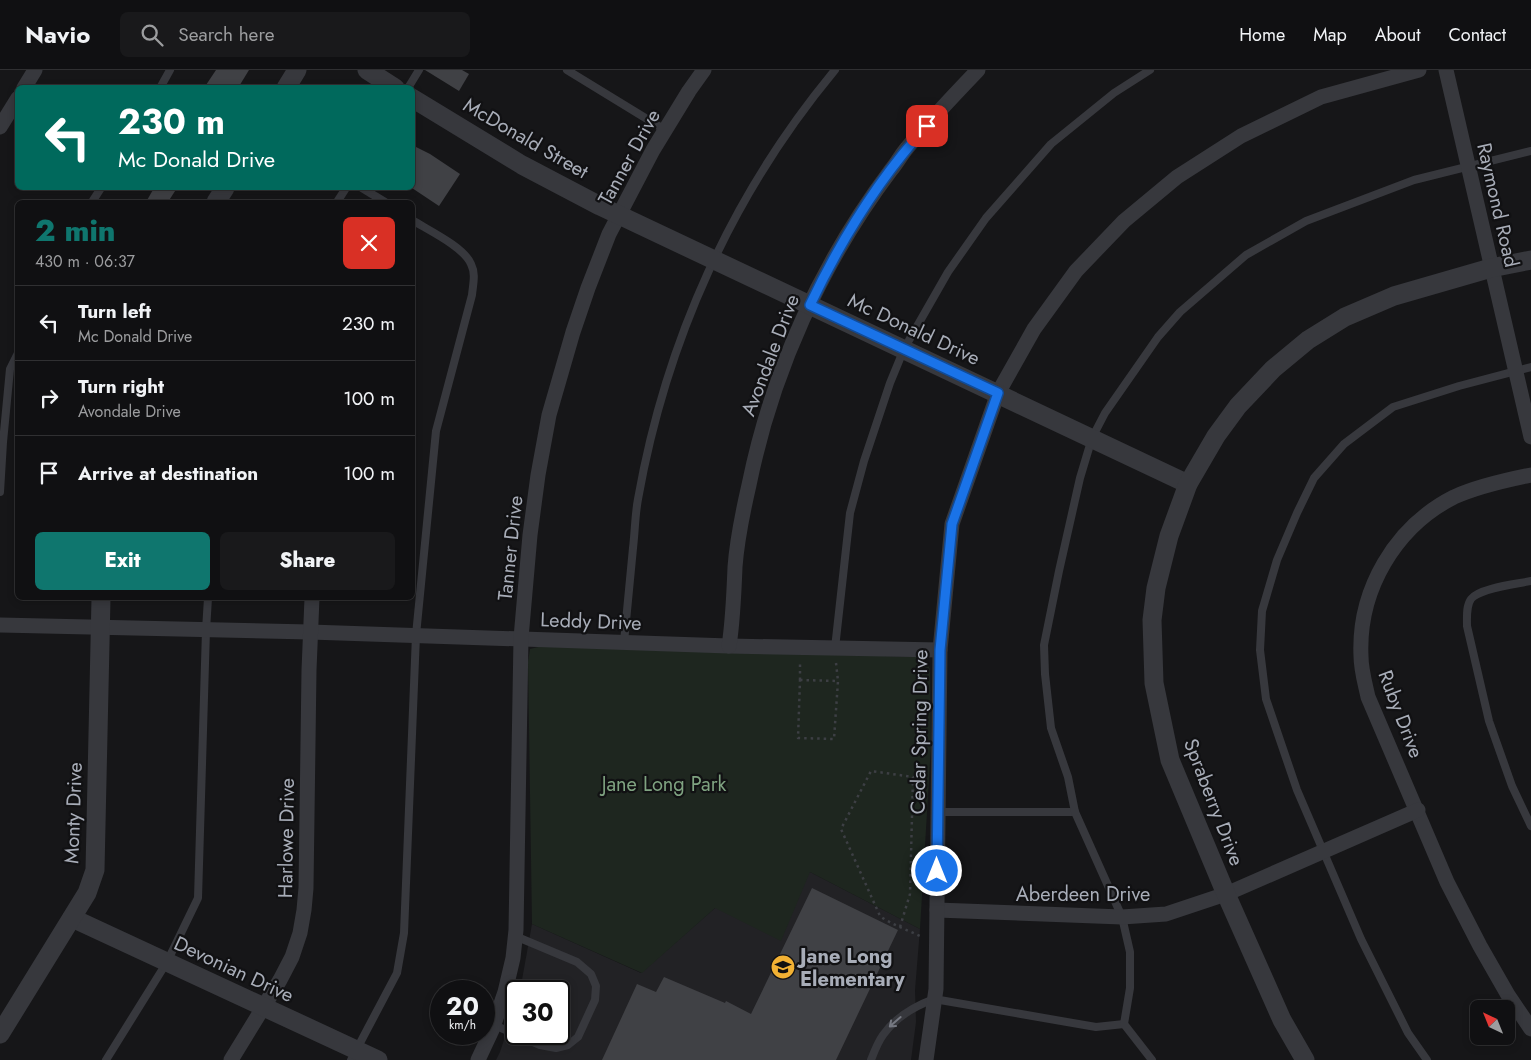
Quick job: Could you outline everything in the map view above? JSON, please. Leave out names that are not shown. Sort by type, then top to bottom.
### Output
[{"type":"street","points":[[26,85],[35,70]]},
{"type":"street","points":[[288,85],[297,70]]},
{"type":"street","points":[[367,70],[390,85]]},
{"type":"street","name":"Tanner Drive","points":[[495,1022],[506,992],[513,958],[515,936],[517,913],[521,638],[530,535],[549,415],[560,374],[588,288],[609,234],[644,166],[689,91],[704,70]]},
{"type":"street","name":"Avondale Drive","points":[[729,646],[737,552],[755,456],[780,375],[810,305],[836,252],[882,180],[945,104],[978,70]]},
{"type":"street","name":"Cedar Spring Drive","points":[[926,1060],[934,998],[936,945],[940,650],[952,524],[998,393],[1034,329],[1076,271],[1124,221],[1177,177],[1241,136],[1321,96],[1419,70]]},
{"type":"street","name":"Raymond Road","points":[[1446,70],[1531,437]]},
{"type":"street","name":"McDonald Street","points":[[415,100],[540,176],[619,215]]},
{"type":"street","points":[[0,127],[15,103]]},
{"type":"street","name":"Mc Donald Drive","points":[[619,215],[1188,484]]},
{"type":"street","name":"Spraberry Drive","points":[[1305,1060],[1282,1020],[1226,894],[1170,760],[1154,683],[1152,620],[1156,588],[1169,536],[1188,484],[1216,436],[1238,406],[1273,369],[1308,340],[1345,317],[1394,296],[1491,268],[1531,260]]},
{"type":"street","name":"Ruby Drive","points":[[1531,475],[1471,491],[1454,498],[1434,510],[1414,526],[1396,545],[1383,564],[1368,600],[1361,643],[1363,673],[1368,697],[1418,810],[1447,882],[1480,946],[1508,995],[1531,1029]]},
{"type":"street","name":"Monty Drive","points":[[0,1034],[91,884],[96,862],[101,600]]},
{"type":"street","name":"Harlowe Drive","points":[[231,1060],[280,980],[292,956],[299,937],[304,910],[312,600]]},
{"type":"street","name":"Leddy Drive","points":[[0,625],[521,638],[729,646],[940,650]]},
{"type":"street","name":"Aberdeen Drive","points":[[937,910],[1122,917],[1166,914],[1226,894],[1418,810]]},
{"type":"street","name":"Devonian Drive","points":[[72,918],[263,1007],[354,1055],[378,1060]]},
{"type":"street","name":"Tanner Drive","points":[[478,1060],[486,1045]]},
{"type":"lane","points":[[162,85],[170,70]]},
{"type":"lane","points":[[410,85],[419,70]]},
{"type":"lane","points":[[624,642],[638,500],[657,410],[686,322],[713,259],[733,220],[772,155],[835,70]]},
{"type":"lane","points":[[836,648],[850,513],[869,444],[904,349],[948,272],[986,218],[1038,158],[1051,144],[1114,93],[1150,70]]},
{"type":"lane","points":[[570,71],[665,130]]},
{"type":"lane","points":[[1152,1060],[1124,1024],[1130,988],[1130,952],[1122,917],[1075,812],[1068,777],[1052,728],[1046,674],[1044,645],[1080,478],[1092,438],[1105,414],[1158,337],[1180,312],[1246,255],[1306,221],[1414,180],[1531,151]]},
{"type":"lane","points":[[365,190],[382,200]]},
{"type":"lane","points":[[354,1055],[397,973],[404,933],[416,635],[436,431],[472,295],[474,276],[471,263],[460,250],[415,222]]},
{"type":"lane","points":[[0,492],[10,369],[15,359]]},
{"type":"lane","points":[[1427,1060],[1408,1033],[1365,947],[1296,790],[1266,699],[1260,650],[1262,611],[1277,560],[1297,512],[1314,478],[1344,444],[1393,407],[1459,386],[1531,367]]},
{"type":"lane","points":[[1531,581],[1484,591],[1472,598],[1467,611],[1467,626],[1489,720],[1512,786],[1531,826]]},
{"type":"lane","points":[[106,1060],[167,962],[198,898],[208,600]]},
{"type":"lane","points":[[937,812],[1075,812]]},
{"type":"lane","points":[[495,1025],[540,1045],[556,1048],[568,1045],[578,1037],[595,1000],[596,986],[591,974],[577,962],[515,936]]},
{"type":"lane","points":[[871,1060],[882,1036],[894,1022],[921,1004],[934,998],[1096,1028],[1124,1024]]},
{"type":"path","points":[[800,659],[798,738],[834,739],[838,681],[836,648]]},
{"type":"path","points":[[800,680],[838,681]]},
{"type":"path","points":[[900,927],[910,894],[913,777],[871,771],[841,830],[880,916],[900,927],[936,945]]},
{"type":"shaded area","name":"Jane Long Elementary","points":[[810,872],[920,929],[915,990],[916,1022],[911,1060],[496,1060],[505,1037],[505,1045],[570,1045],[570,980],[522,980],[532,924],[641,973],[715,908]]},
{"type":"green space","name":"Jane Long Park","points":[[542,646],[919,657],[927,661],[930,670],[931,746],[920,929],[810,872],[781,941],[715,908],[642,973],[532,924],[528,662],[530,649]]},
{"type":"building","points":[[216,70],[249,70],[240,85],[206,85]]},
{"type":"building","points":[[425,70],[462,70],[469,74],[459,91]]},
{"type":"building","points":[[415,146],[460,174],[439,206],[415,190]]},
{"type":"building","points":[[153,190],[176,190],[169,200],[147,200]]},
{"type":"building","points":[[812,888],[898,930],[836,1060],[602,1060],[637,984],[656,992],[664,977],[725,1003],[726,1001],[751,1014]]},
{"type":"place","name":"Jane Long Elementary","points":[[783,967]]},
{"type":"route","points":[[927,126],[882,180],[858,216],[836,252],[810,305],[998,393],[952,524],[940,650],[937,871]]}]
